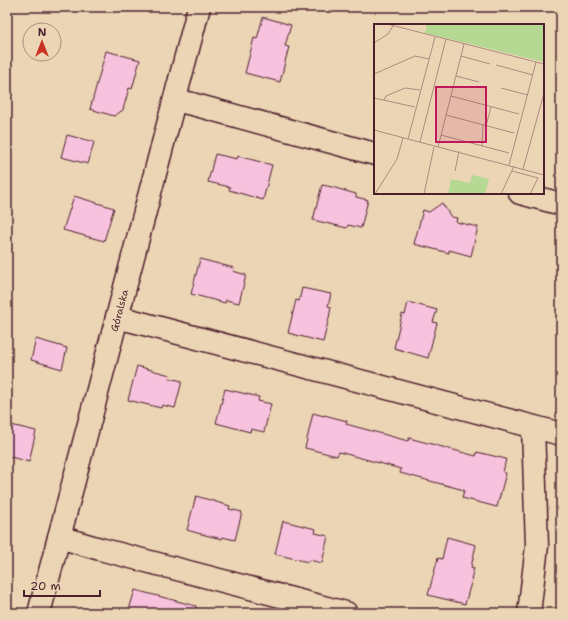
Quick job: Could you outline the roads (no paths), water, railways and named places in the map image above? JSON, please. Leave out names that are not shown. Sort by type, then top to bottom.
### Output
[{"type":"street","name":"Góralska","points":[[39,613],[199,7]]},
{"type":"street","points":[[175,100],[374,154]]},
{"type":"street","points":[[524,194],[561,204]]},
{"type":"street","points":[[117,317],[561,434]]},
{"type":"street","points":[[529,613],[537,546],[533,427]]},
{"type":"street","points":[[59,537],[346,613]]}]
